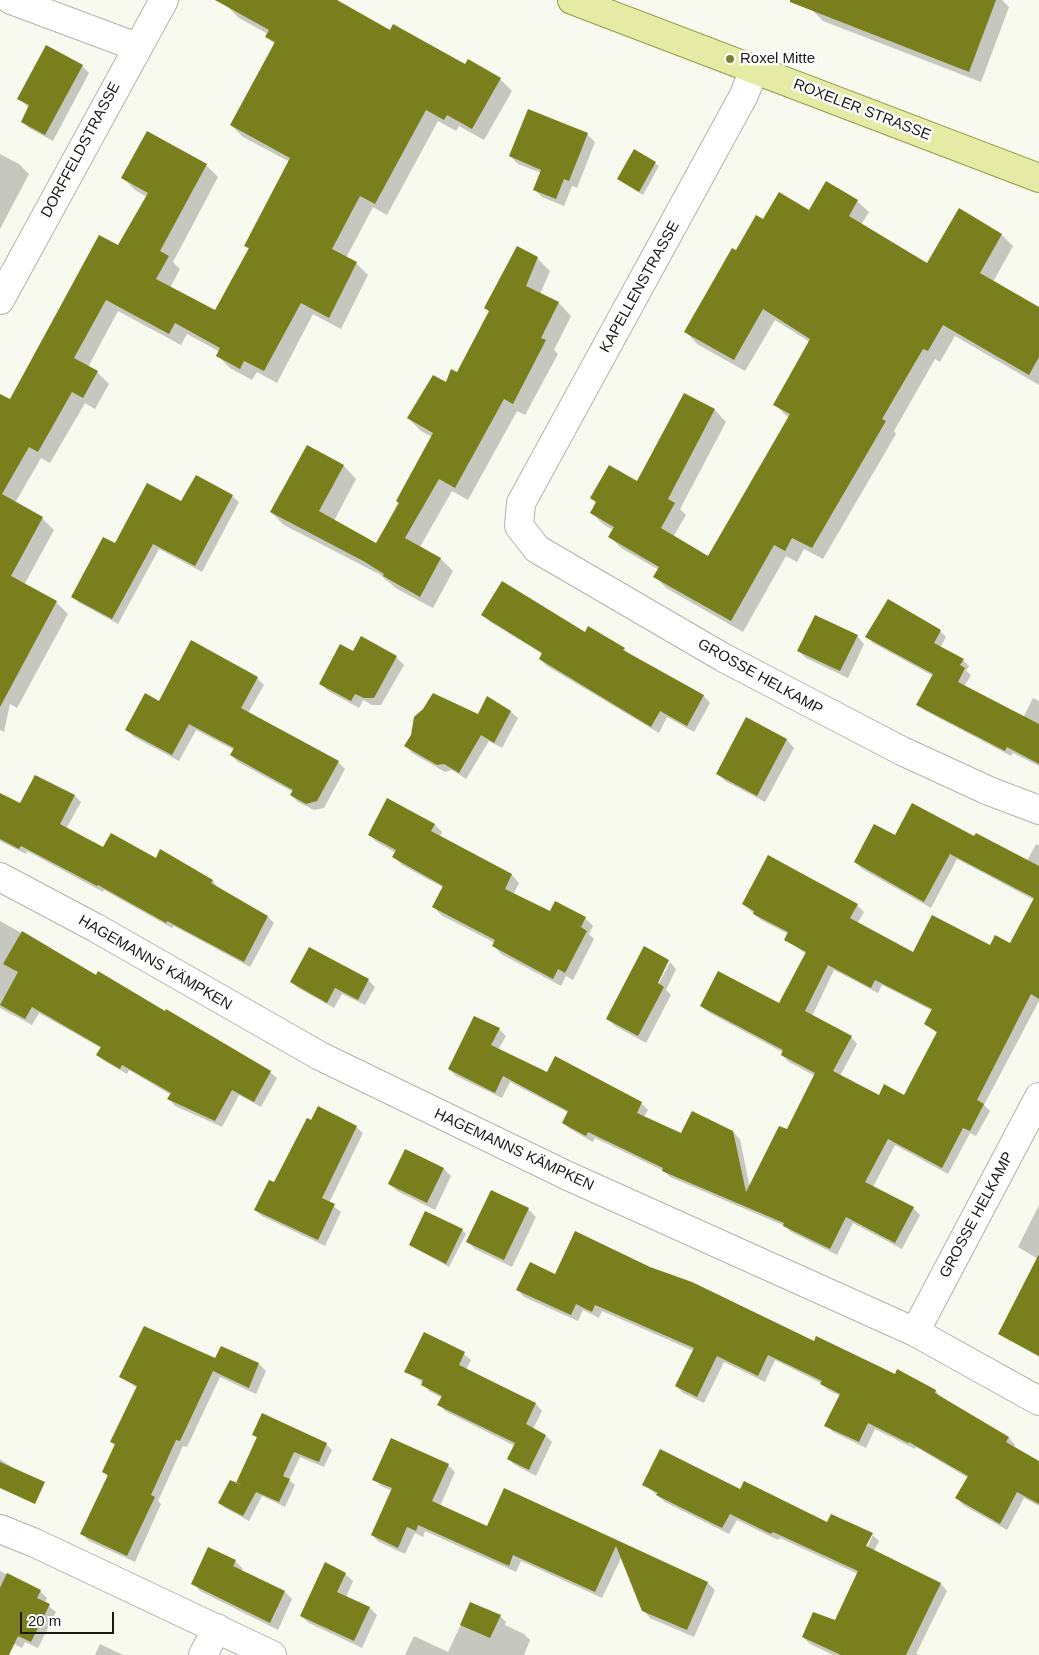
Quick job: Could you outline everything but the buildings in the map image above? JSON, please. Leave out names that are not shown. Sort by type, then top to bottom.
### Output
[{"type":"main road","name":"ROXELER STRASSE","points":[[572,0],[1039,178]]},
{"type":"street","points":[[11,0],[137,47]]},
{"type":"street","name":"DORFFELDSTRASSE","points":[[0,300],[164,0]]},
{"type":"street","name":"KAPELLENSTRASSE","points":[[521,503],[744,95],[754,69]]},
{"type":"street","name":"GROSSE HELKAMP","points":[[521,503],[520,526],[537,549],[724,658],[834,717],[989,791],[1039,810]]},
{"type":"street","name":"HAGEMANNS KÄMPKEN","points":[[0,877],[96,928],[320,1056],[568,1176],[915,1332],[1039,1401]]},
{"type":"street","name":"GROSSE HELKAMP","points":[[915,1332],[1039,1097]]},
{"type":"street","points":[[0,1529],[272,1655]]},
{"type":"street","points":[[204,1655],[217,1628]]},
{"type":"place","name":"Roxel Mitte","points":[[730,59]]}]
